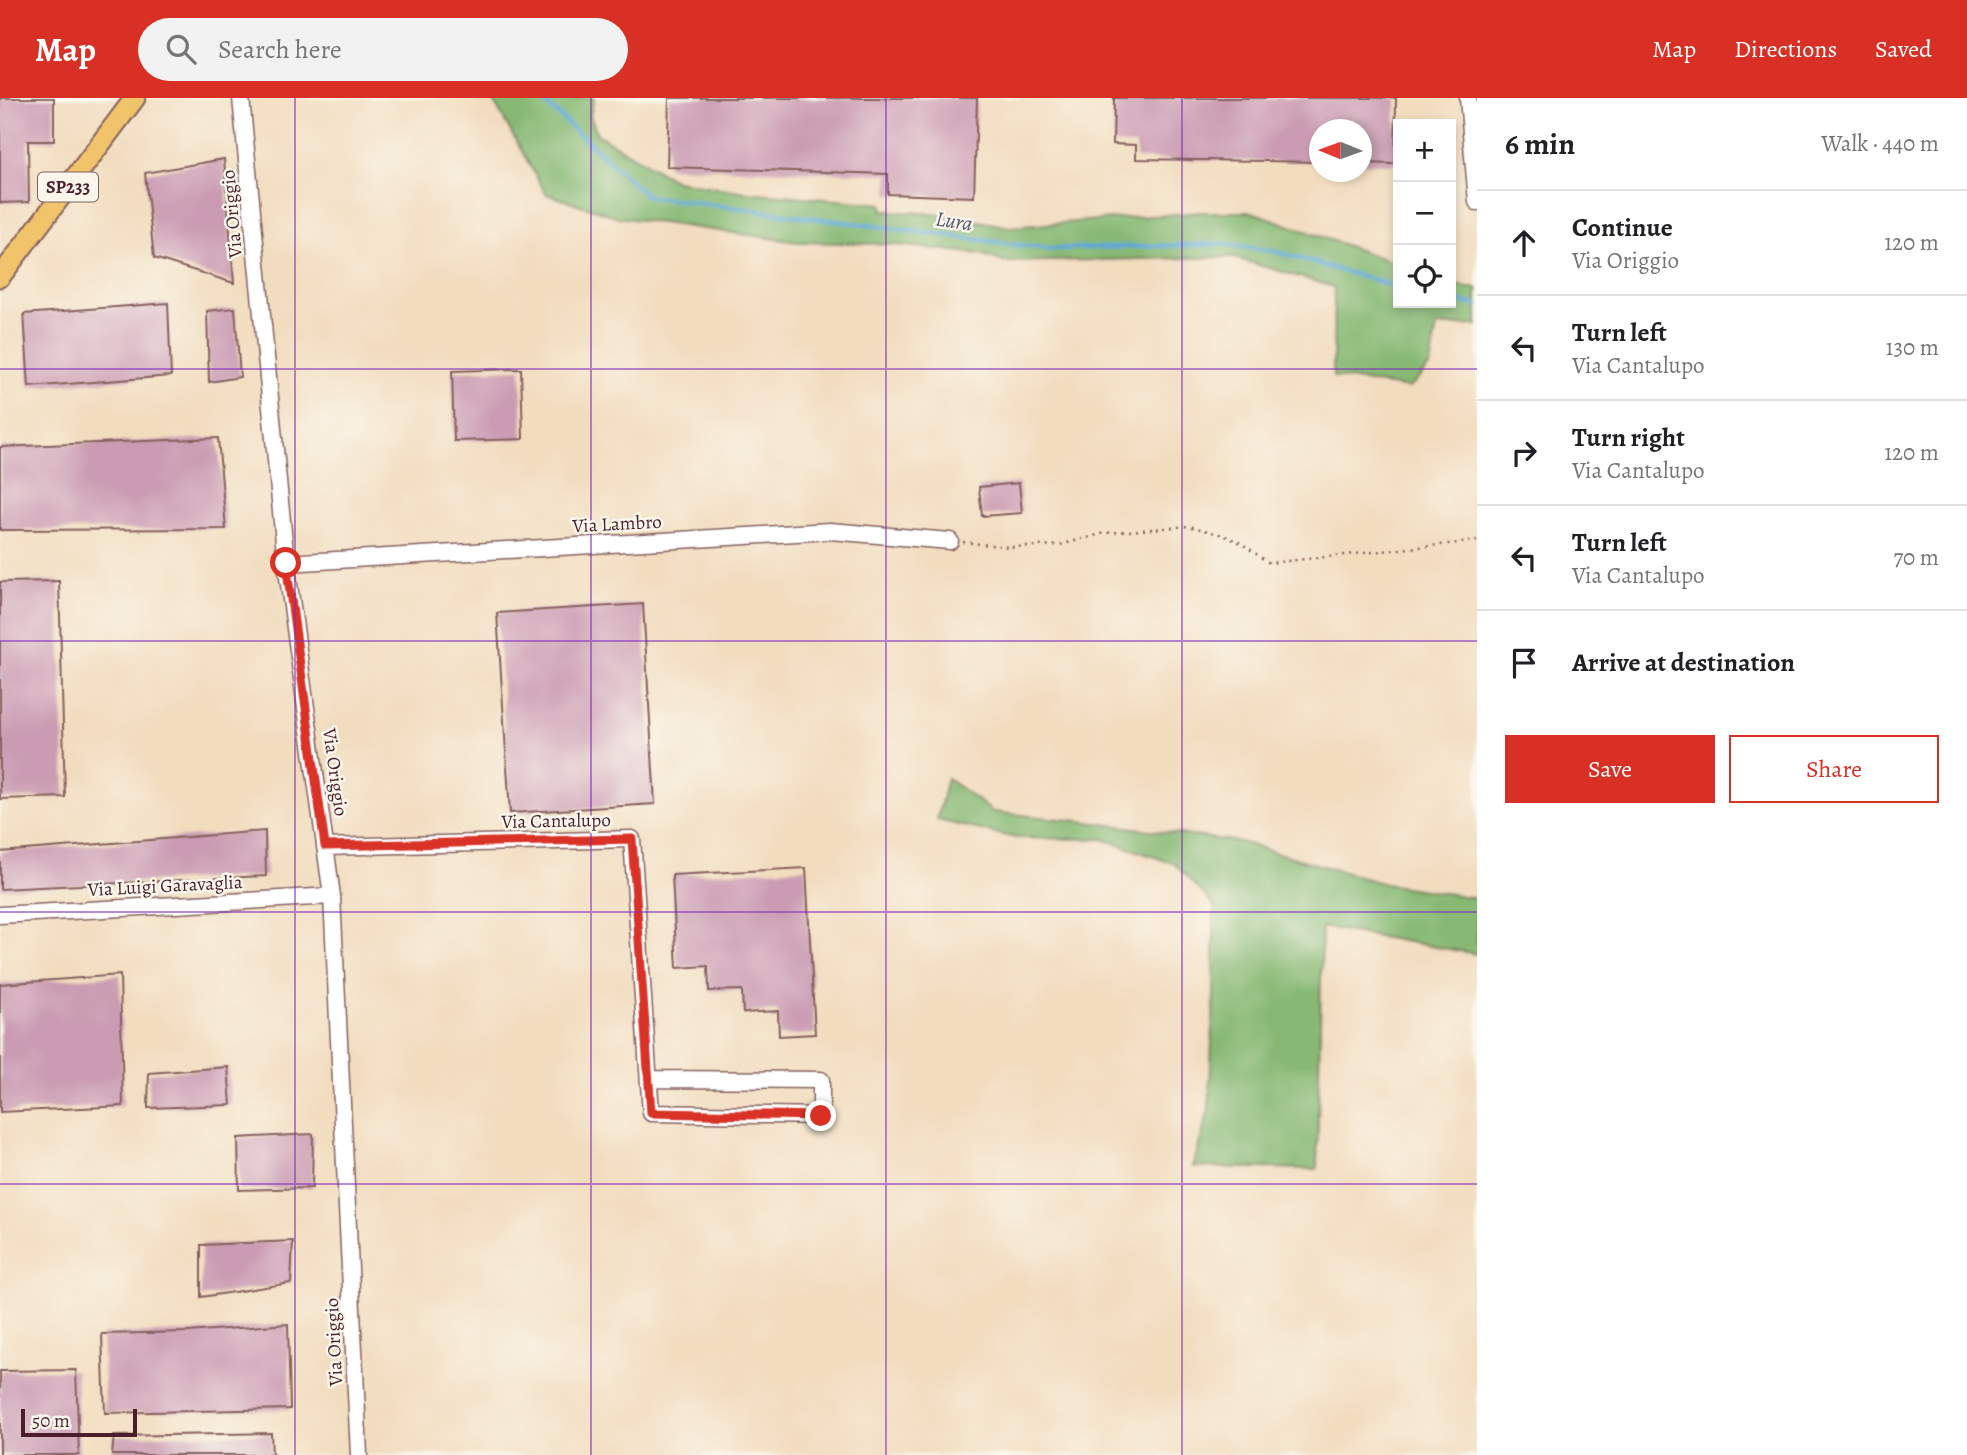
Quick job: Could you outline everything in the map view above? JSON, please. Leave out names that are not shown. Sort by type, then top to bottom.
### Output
[{"type":"main road","name":"SP233","points":[[0,277],[135,98]]},
{"type":"street","points":[[1468,98],[1477,202]]},
{"type":"street","name":"Via Origgio","points":[[242,100],[286,563],[332,896],[359,1455]]},
{"type":"street","name":"Via Lambro","points":[[286,563],[830,531],[950,541]]},
{"type":"street","name":"Via Cantalupo","points":[[325,846],[632,839],[651,1113],[821,1116],[821,1080],[649,1079]]},
{"type":"street","name":"Via Luigi Garavaglia","points":[[0,915],[332,896]]},
{"type":"path","points":[[950,541],[1010,547],[1060,545],[1105,533],[1189,526],[1241,543],[1269,563],[1477,541]]},
{"type":"green space","points":[[492,98],[594,98],[590,115],[597,134],[676,181],[745,192],[882,204],[883,211],[942,214],[1010,227],[1203,212],[1252,212],[1393,262],[1393,308],[1456,308],[1456,285],[1477,288],[1477,325],[1437,326],[1430,366],[1409,388],[1333,377],[1334,287],[1232,257],[1004,262],[981,254],[889,244],[799,242],[618,217],[546,194]]},
{"type":"green space","points":[[947,778],[993,812],[1240,842],[1385,884],[1477,898],[1477,954],[1322,927],[1317,1169],[1193,1167],[1209,1110],[1214,994],[1214,905],[1175,864],[1103,839],[1016,838],[937,820]]},
{"type":"building","points":[[0,98],[54,98],[54,141],[28,141],[29,202],[0,203]]},
{"type":"building","points":[[669,98],[977,98],[974,197],[888,194],[888,174],[667,167]]},
{"type":"building","points":[[1114,98],[1396,98],[1393,164],[1372,163],[1372,119],[1309,119],[1309,162],[1136,159],[1136,145],[1113,144]]},
{"type":"building","points":[[224,159],[234,283],[154,258],[145,173]]},
{"type":"building","points":[[168,303],[171,376],[29,387],[24,314]]},
{"type":"building","points":[[235,308],[240,377],[209,382],[207,311]]},
{"type":"building","points":[[521,369],[523,439],[454,441],[452,371]]},
{"type":"building","points":[[218,438],[226,529],[0,530],[0,447]]},
{"type":"building","points":[[1019,483],[1022,513],[982,516],[979,487]]},
{"type":"building","points":[[59,581],[65,797],[0,799],[0,582]]},
{"type":"building","points":[[643,604],[655,804],[510,813],[497,613]]},
{"type":"building","points":[[265,831],[266,876],[0,889],[0,852]]},
{"type":"building","points":[[806,868],[815,1034],[779,1036],[778,1011],[743,1013],[742,990],[709,991],[708,966],[677,968],[672,875]]},
{"type":"building","points":[[120,975],[123,1106],[0,1112],[0,984]]},
{"type":"building","points":[[228,1067],[231,1105],[148,1108],[149,1073]]},
{"type":"building","points":[[313,1134],[312,1188],[239,1190],[238,1138]]},
{"type":"building","points":[[293,1241],[291,1283],[201,1297],[201,1245]]},
{"type":"building","points":[[288,1324],[290,1409],[105,1413],[102,1334],[188,1332]]},
{"type":"building","points":[[76,1370],[79,1455],[0,1455],[0,1371]]},
{"type":"building","points":[[271,1433],[272,1455],[112,1455],[114,1436]]},
{"type":"waterway","name":"Lura","points":[[540,98],[647,196],[1049,249],[1225,244],[1273,251],[1393,286]]},
{"type":"waterway","name":"Lura","points":[[1456,301],[1477,305]]},
{"type":"route","points":[[286,563],[325,846],[632,839],[651,1113],[821,1116]]}]
